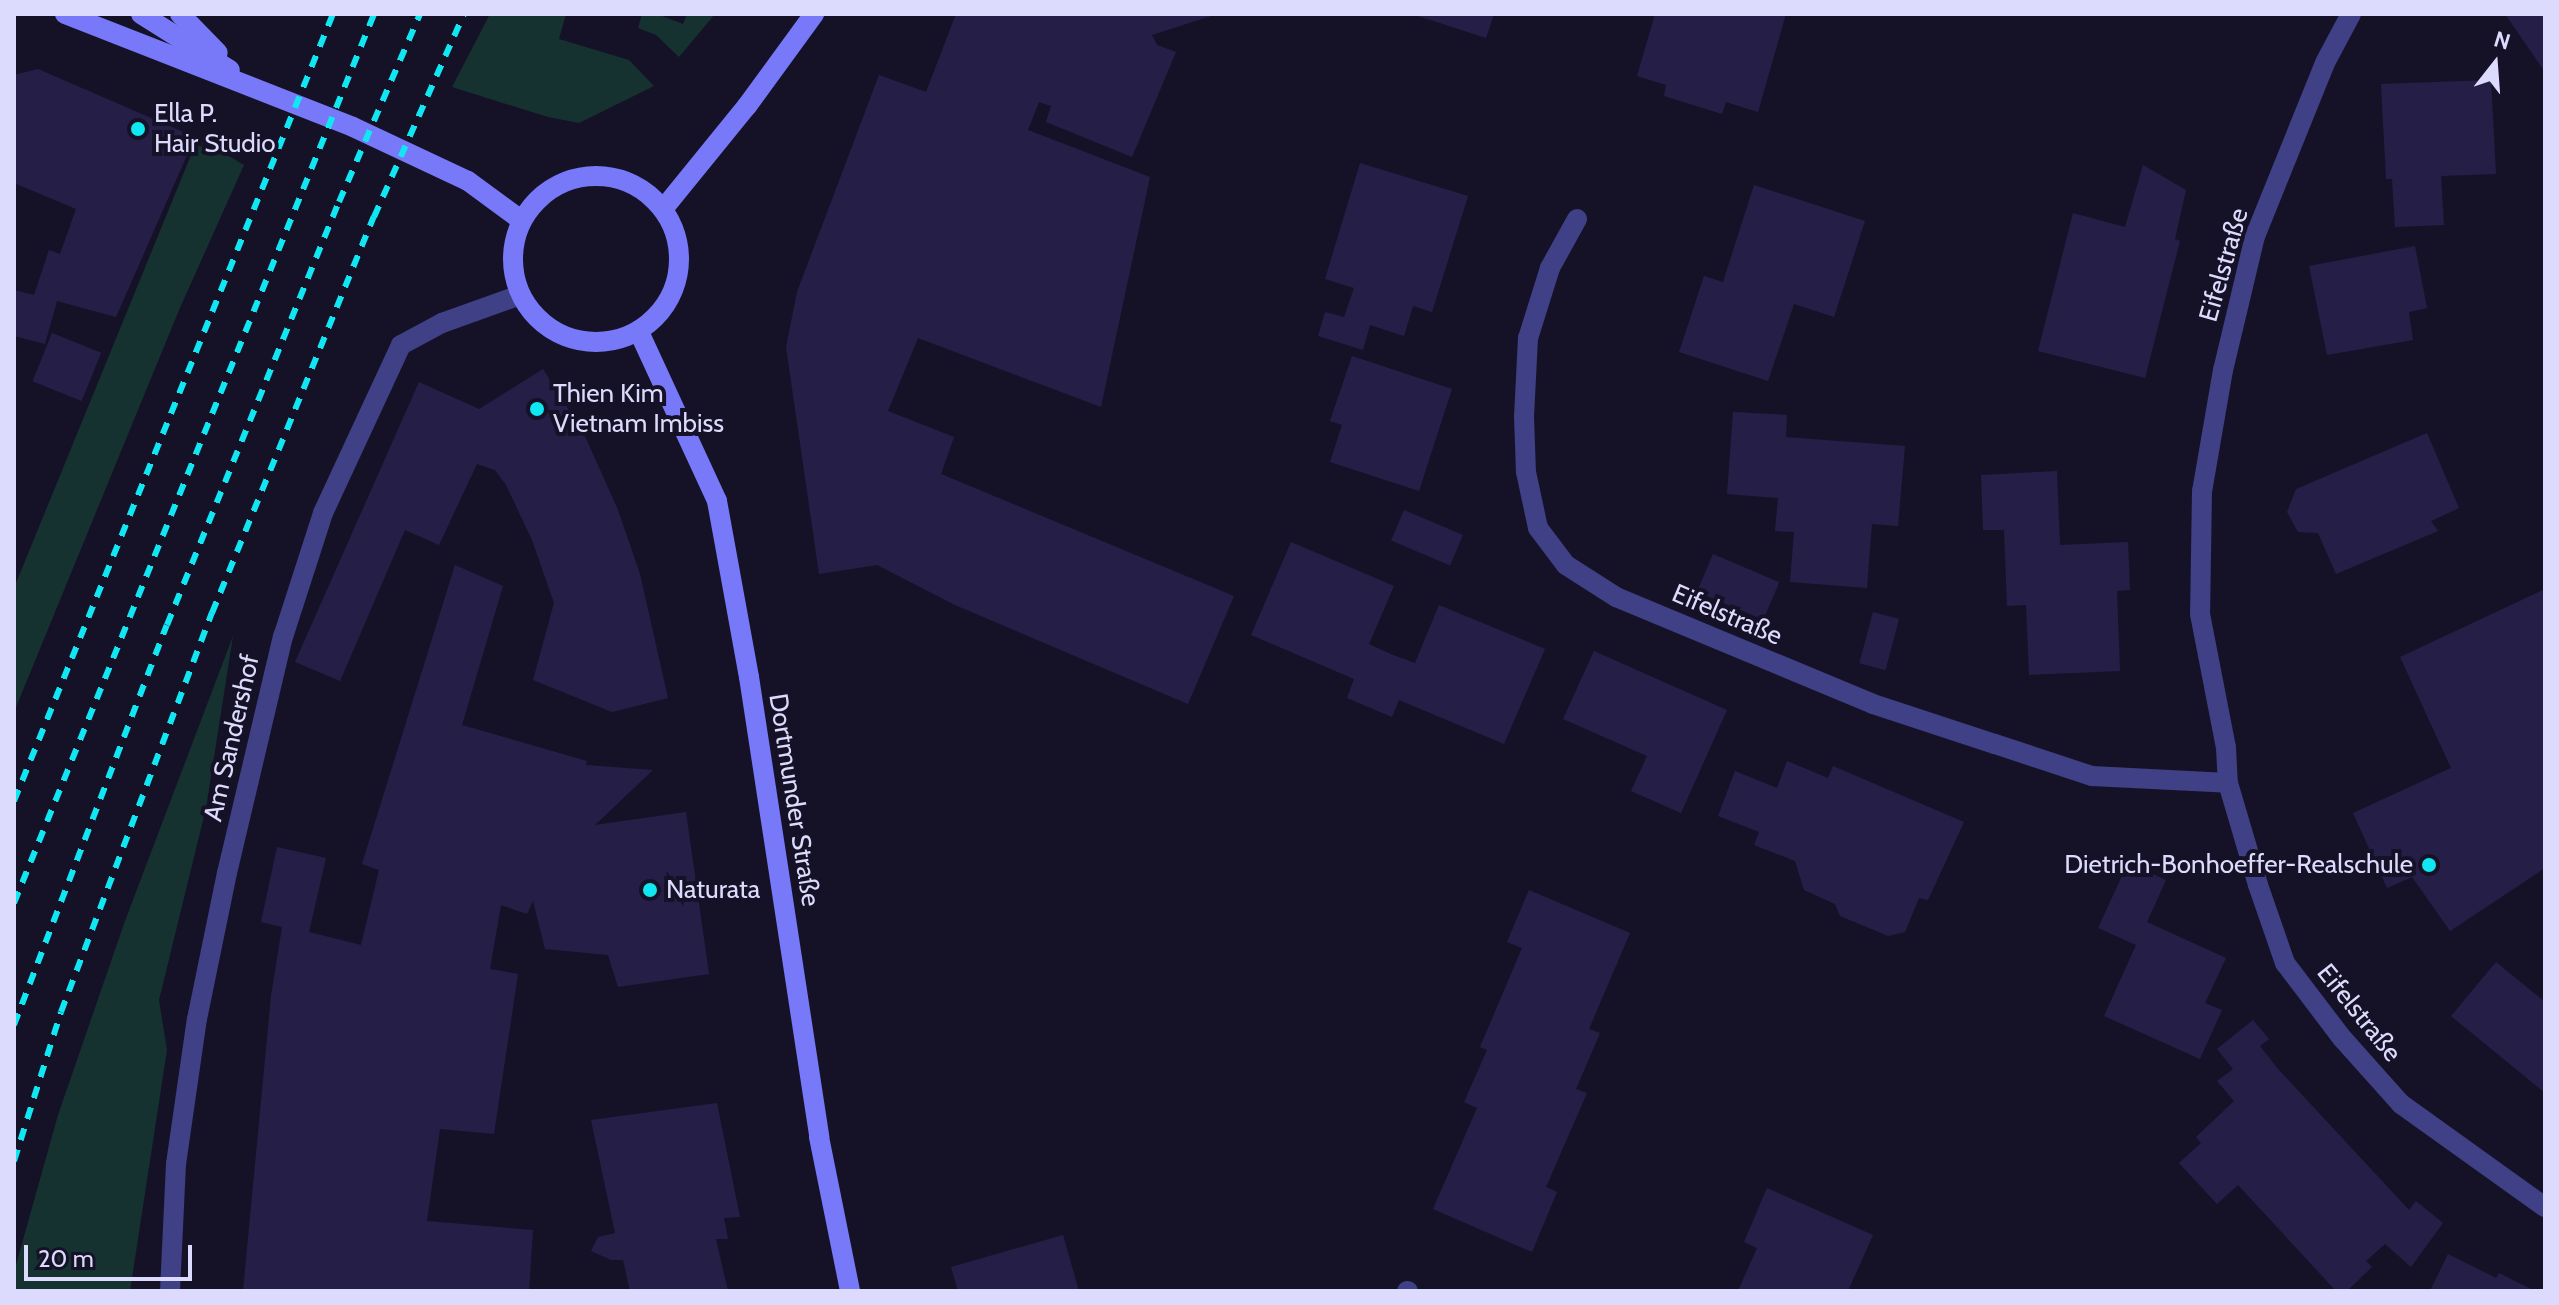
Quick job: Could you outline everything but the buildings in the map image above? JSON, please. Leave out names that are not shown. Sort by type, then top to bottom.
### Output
[{"type":"main road","points":[[65,14],[353,127],[468,181],[521,220]]},
{"type":"main road","points":[[141,14],[264,91]]},
{"type":"main road","points":[[180,14],[235,71],[264,91]]},
{"type":"main road","points":[[664,208],[747,106],[814,14]]},
{"type":"main road","points":[[589,174],[631,181],[664,208],[679,241],[679,275],[665,307],[639,332],[612,341],[585,342],[559,334],[536,318],[520,295],[511,257],[521,220],[549,188],[589,174]]},
{"type":"main road","name":"Dortmunder Straße","points":[[639,332],[717,501],[749,677],[819,1137],[850,1291]]},
{"type":"street","name":"Eifelstraße","points":[[2351,14],[2325,63],[2255,236],[2223,370],[2202,491],[2200,614],[2226,748],[2228,783],[2285,963],[2342,1038],[2401,1104],[2545,1207]]},
{"type":"street","name":"Eifelstraße","points":[[1577,219],[1550,268],[1528,338],[1524,416],[1526,472],[1538,528],[1566,565],[1616,597],[1873,704],[2092,776],[2228,783]]},
{"type":"street","name":"Am Sandershof","points":[[170,1291],[176,1164],[197,1019],[279,652],[323,513],[401,345],[442,323],[520,295]]},
{"type":"green space","points":[[490,14],[566,14],[559,39],[629,60],[654,86],[579,123],[548,117],[452,87]]},
{"type":"green space","points":[[642,14],[657,14],[683,24],[687,14],[715,14],[679,57],[656,35],[638,28]]},
{"type":"green space","points":[[198,138],[244,165],[179,310],[14,712],[14,588]]},
{"type":"green space","points":[[233,636],[206,808],[159,1000],[167,1050],[130,1291],[14,1291],[14,1272],[58,1115],[125,921]]},
{"type":"railway","points":[[14,801],[333,14]]},
{"type":"railway","points":[[14,903],[374,14]]},
{"type":"railway","points":[[14,1025],[167,625],[339,202],[420,14]]},
{"type":"railway","points":[[14,1161],[61,1012],[212,613],[374,217],[464,14]]},
{"type":"place","name":"Ella P. Hair Studio","points":[[138,129]]},
{"type":"place","name":"Thien Kim Vietnam Imbiss","points":[[537,409]]},
{"type":"place","name":"Dietrich-Bonhoeffer-Realschule","points":[[2429,865]]},
{"type":"place","name":"Naturata","points":[[650,890]]}]
